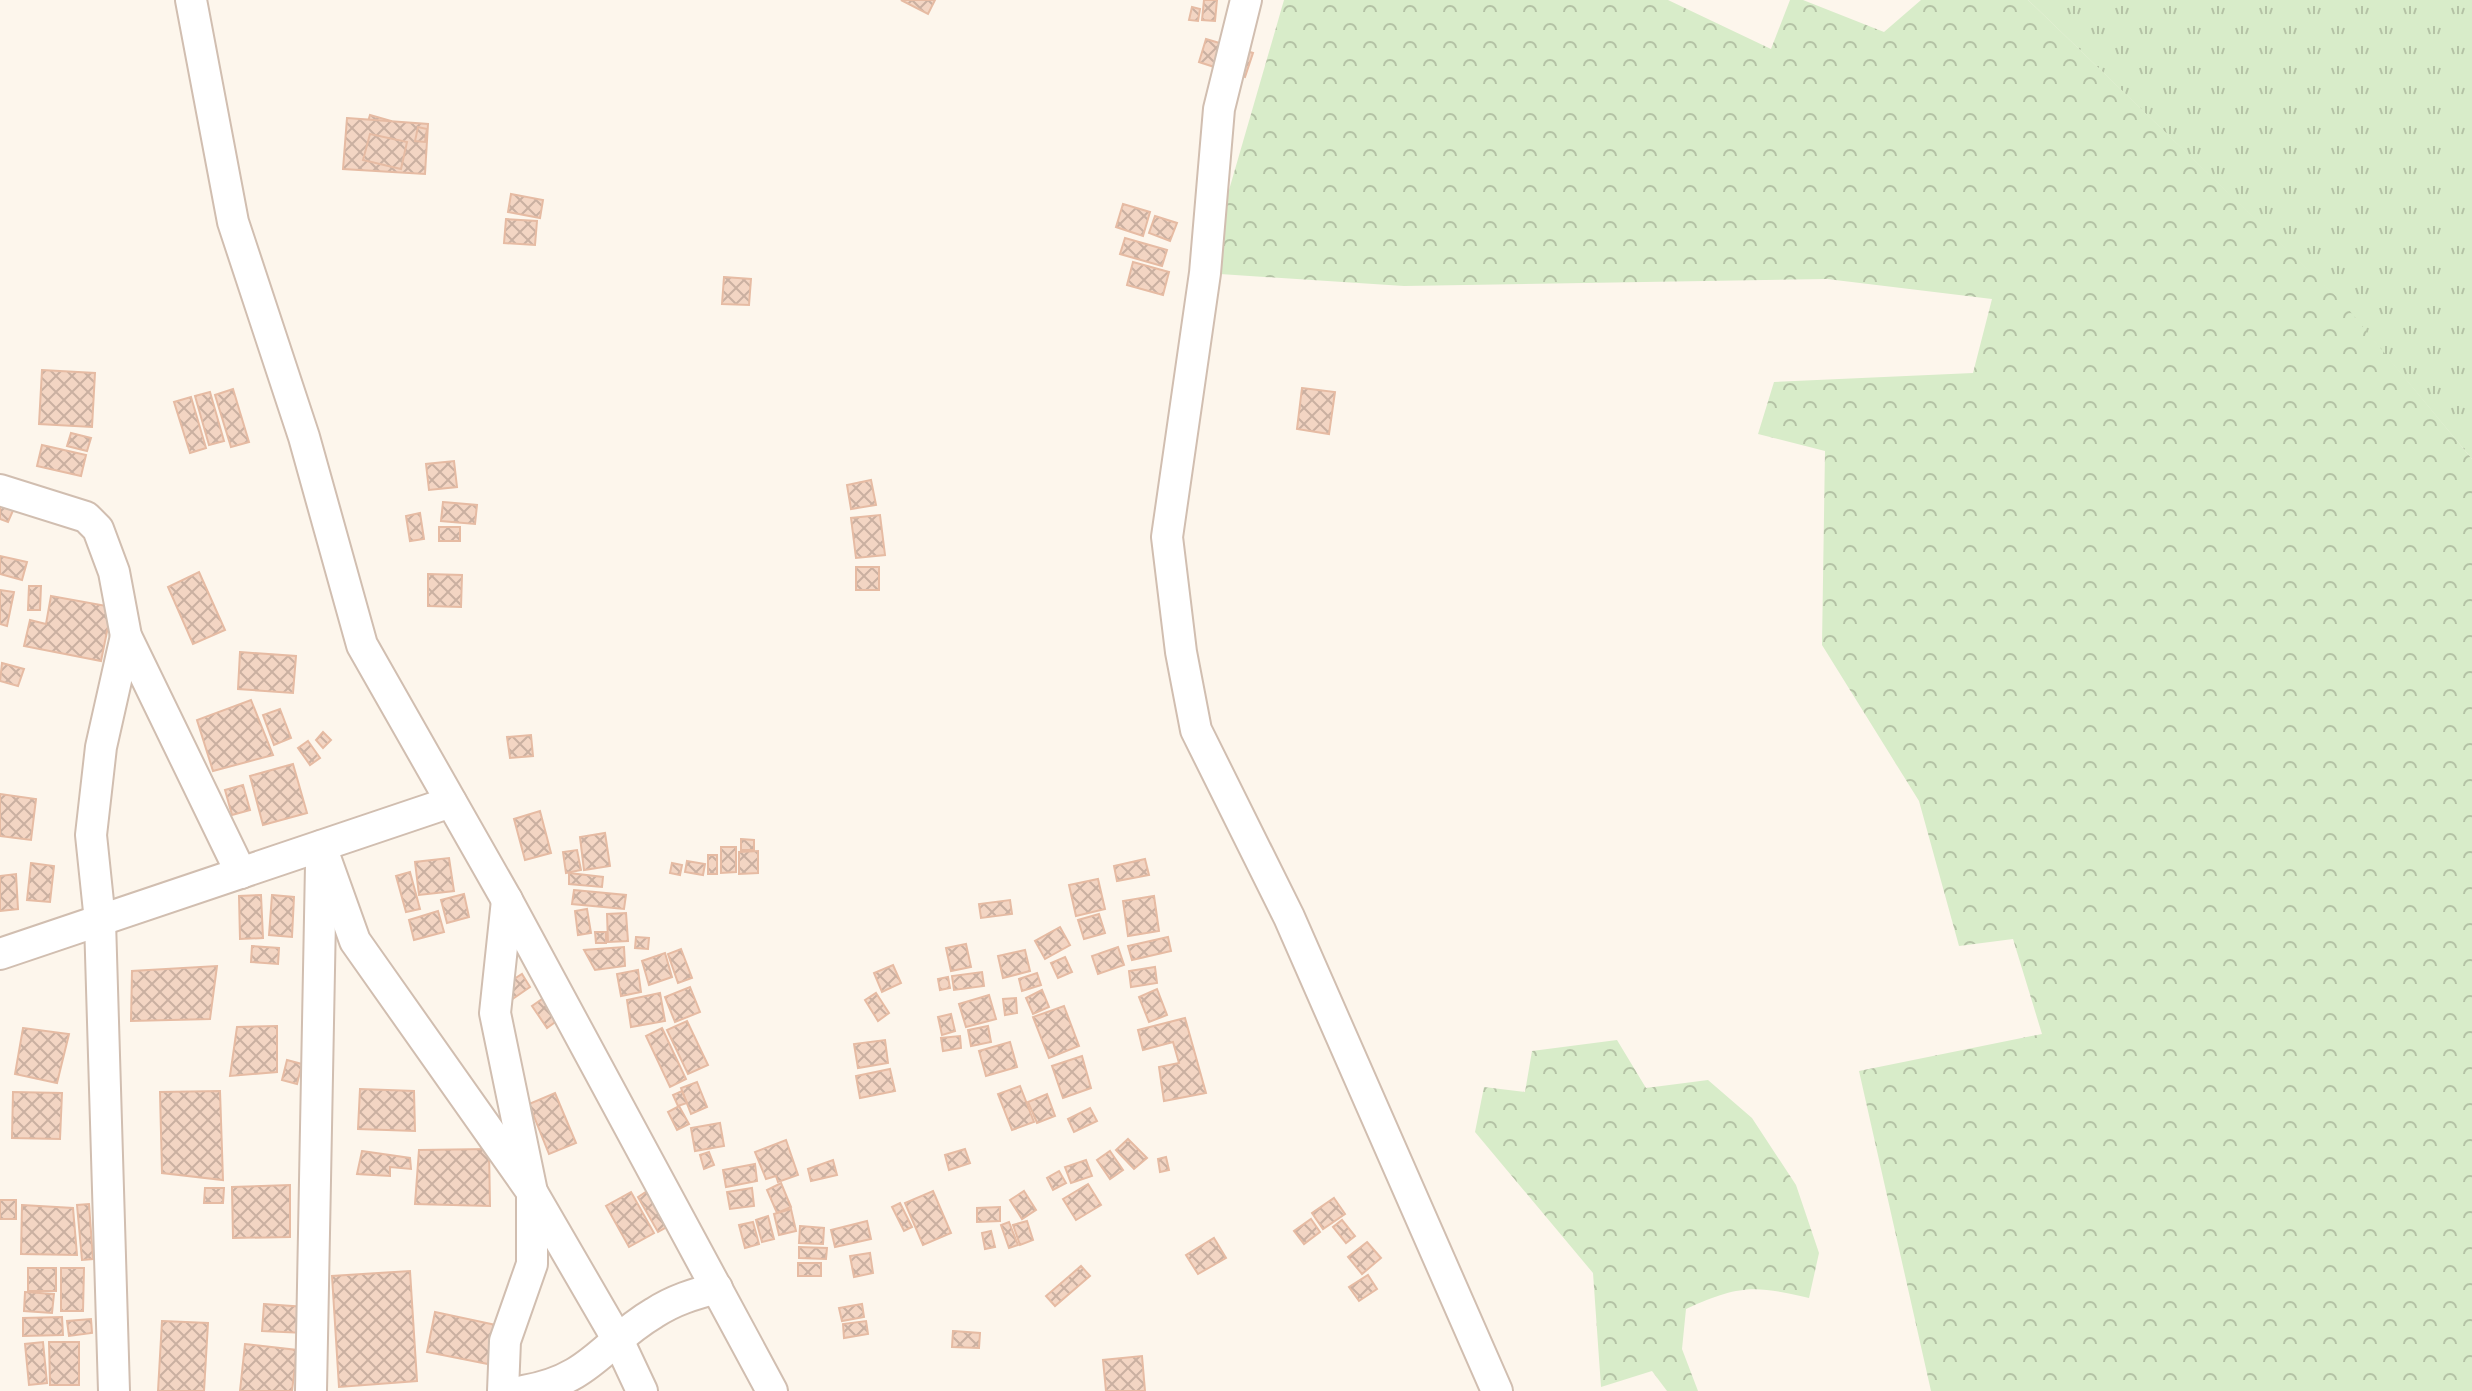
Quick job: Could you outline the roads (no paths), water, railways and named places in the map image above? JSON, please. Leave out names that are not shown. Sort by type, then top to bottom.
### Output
[{"type":"street","points":[[191,0],[233,222],[304,437],[362,645],[507,900],[772,1391]]},
{"type":"street","points":[[1246,0],[1219,109],[1205,273],[1167,537],[1184,667],[1196,730],[1289,917],[1497,1391]]},
{"type":"street","points":[[0,490],[86,517],[98,529],[114,572],[126,636],[241,873]]},
{"type":"street","points":[[114,1391],[100,921],[91,835],[101,747],[126,636]]},
{"type":"street","points":[[0,954],[451,802]]},
{"type":"street","points":[[321,846],[355,941],[532,1192],[619,1342],[642,1391]]},
{"type":"street","points":[[311,1391],[321,846]]},
{"type":"street","points":[[503,1391],[505,1341],[532,1264],[532,1192],[495,1013],[507,900]]},
{"type":"street","points":[[523,1391],[542,1388],[585,1370],[651,1314],[686,1296],[717,1288]]}]
